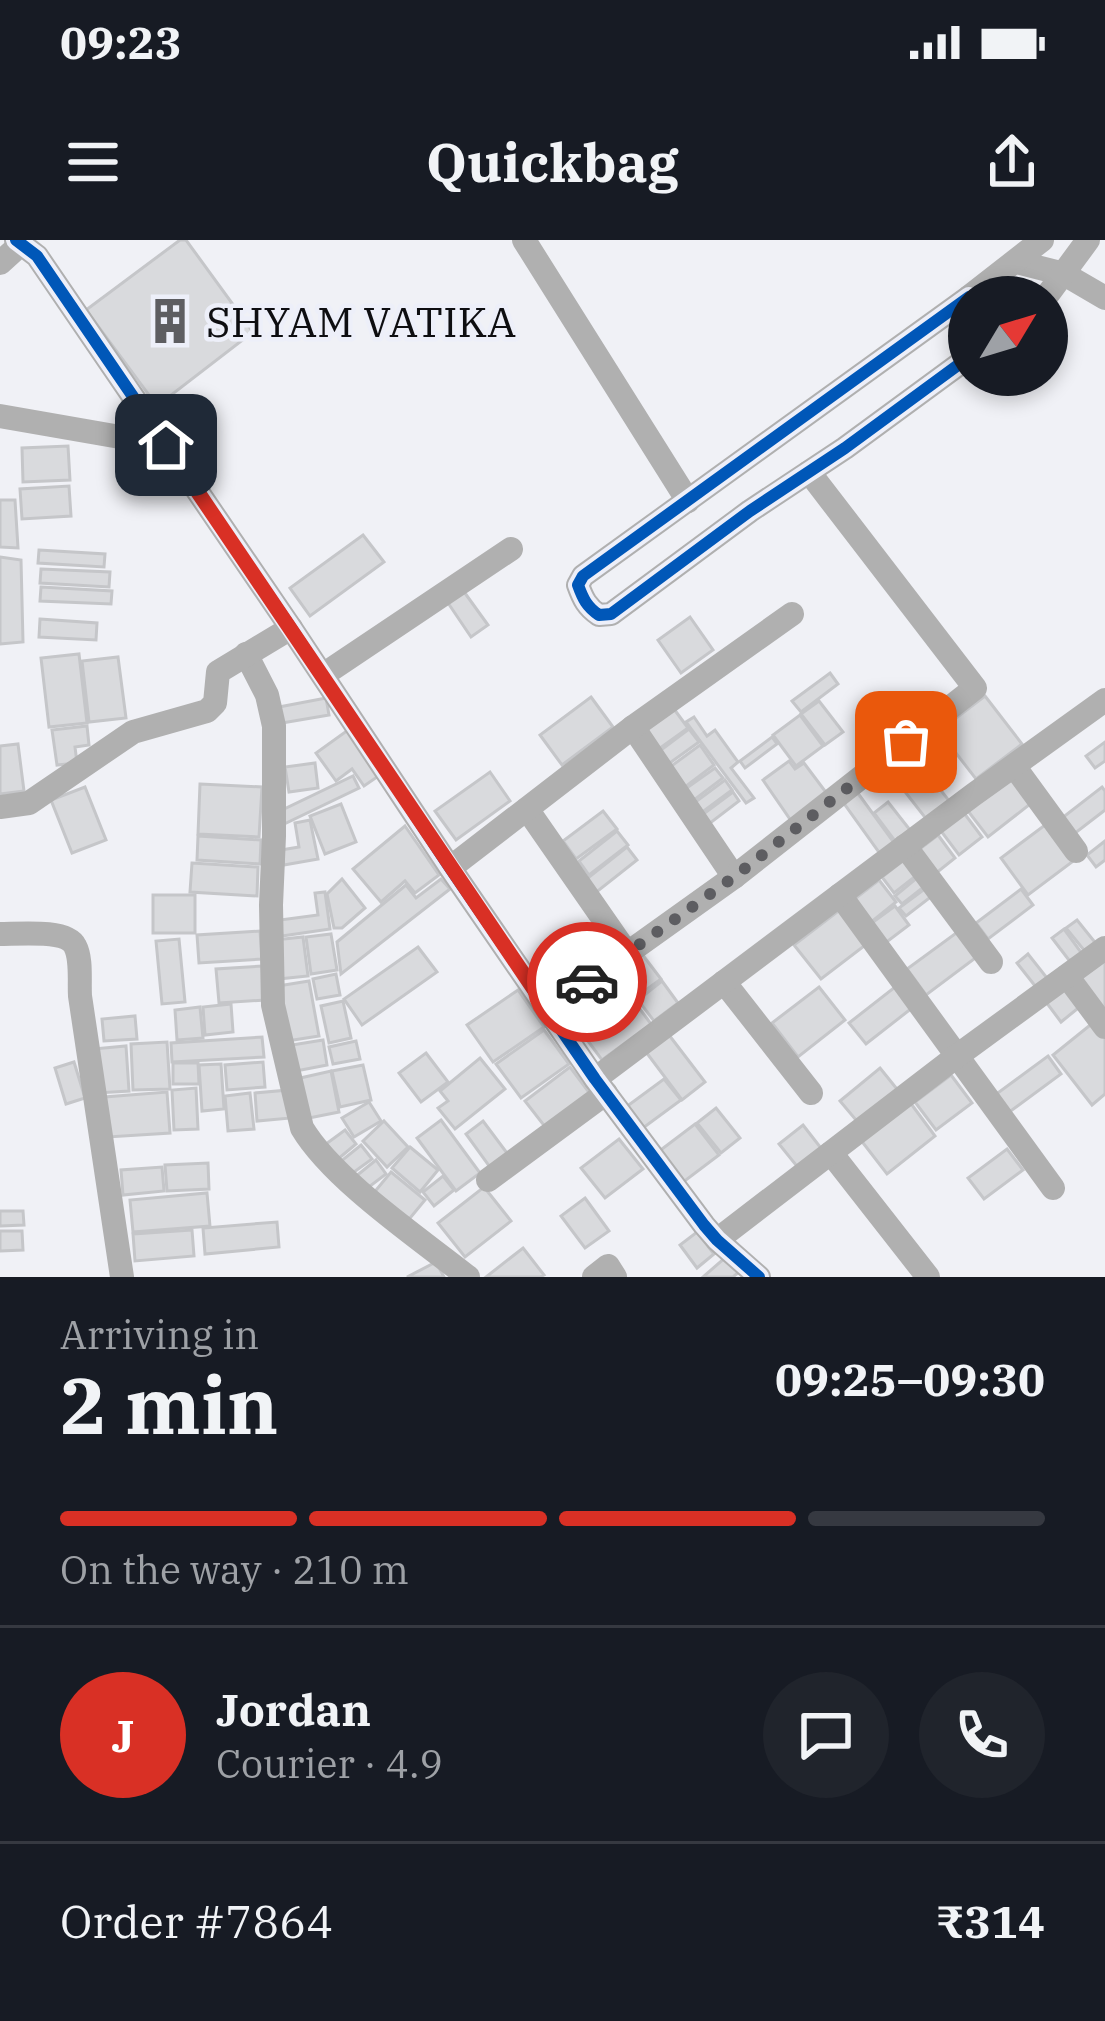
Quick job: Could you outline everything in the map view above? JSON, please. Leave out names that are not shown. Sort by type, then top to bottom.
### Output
[{"type":"street","points":[[524,240],[688,502]]},
{"type":"street","points":[[998,276],[1042,240]]},
{"type":"street","points":[[1064,274],[1088,240]]},
{"type":"street","points":[[0,263],[27,245],[601,1086],[717,1240],[759,1277]]},
{"type":"street","points":[[1017,262],[1064,274],[1105,298]]},
{"type":"street","points":[[948,312],[583,576],[578,585],[589,608],[599,615],[611,614],[948,372]]},
{"type":"street","points":[[0,416],[166,445]]},
{"type":"street","points":[[548,1010],[734,877],[975,688],[809,472]]},
{"type":"street","points":[[322,675],[511,549]]},
{"type":"street","points":[[450,868],[632,727],[792,614]]},
{"type":"street","points":[[0,807],[29,803],[133,732],[207,711],[215,703],[218,672],[291,628]]},
{"type":"street","points":[[246,654],[267,695],[274,726],[273,1005],[302,1128],[352,1183],[468,1277]]},
{"type":"street","points":[[488,1180],[724,982],[1105,700]]},
{"type":"street","points":[[632,727],[734,877]]},
{"type":"street","points":[[1014,766],[1076,851]]},
{"type":"street","points":[[526,809],[627,953]]},
{"type":"street","points":[[905,846],[992,962]]},
{"type":"street","points":[[840,895],[1053,1188]]},
{"type":"street","points":[[0,934],[62,935],[77,951],[122,1277]]},
{"type":"street","points":[[717,1240],[1105,948]]},
{"type":"street","points":[[1067,976],[1105,1027]]},
{"type":"street","points":[[724,982],[811,1093]]},
{"type":"street","points":[[831,1153],[928,1277]]},
{"type":"street","points":[[594,1277],[608,1266],[615,1277]]},
{"type":"building","name":"SHYAM VATIKA","points":[[186,240],[253,332],[157,406],[86,310]]},
{"type":"building","points":[[68,446],[70,480],[23,482],[22,448]]},
{"type":"building","points":[[69,486],[71,516],[22,519],[20,489]]},
{"type":"building","points":[[0,500],[15,500],[18,548],[0,547]]},
{"type":"building","points":[[363,535],[384,562],[310,616],[290,588]]},
{"type":"building","points":[[39,550],[105,554],[104,567],[38,563]]},
{"type":"building","points":[[0,557],[21,560],[23,642],[0,644]]},
{"type":"building","points":[[41,569],[110,572],[109,587],[40,583]]},
{"type":"building","points":[[41,587],[112,591],[111,604],[40,601]]},
{"type":"building","points":[[462,589],[488,625],[471,637],[446,600]]},
{"type":"building","points":[[690,617],[713,650],[681,673],[658,640]]},
{"type":"building","points":[[40,619],[97,623],[96,640],[39,637]]},
{"type":"building","points":[[79,654],[87,723],[49,727],[41,658]]},
{"type":"building","points":[[118,657],[126,718],[89,722],[82,661]]},
{"type":"building","points":[[830,673],[838,684],[801,712],[792,701]]},
{"type":"building","points":[[985,696],[1022,744],[976,779],[939,731]]},
{"type":"building","points":[[591,697],[613,727],[562,765],[540,735]]},
{"type":"building","points":[[326,698],[329,715],[282,723],[279,707]]},
{"type":"building","points":[[819,701],[843,732],[825,745],[801,714]]},
{"type":"building","points":[[674,709],[688,728],[656,751],[642,733]]},
{"type":"building","points":[[800,715],[823,746],[796,766],[773,735]]},
{"type":"building","points":[[694,717],[707,736],[715,730],[738,762],[731,768],[754,798],[746,803],[686,722]]},
{"type":"building","points":[[87,726],[89,745],[75,747],[77,763],[57,765],[52,730]]},
{"type":"building","points":[[689,729],[699,742],[667,765],[657,753]]},
{"type":"building","points":[[348,730],[380,775],[364,786],[352,769],[336,781],[316,753]]},
{"type":"building","points":[[772,737],[777,744],[745,768],[740,761]]},
{"type":"building","points":[[1105,742],[1105,761],[1095,768],[1086,756]]},
{"type":"building","points":[[18,744],[24,791],[0,794],[0,746]]},
{"type":"building","points":[[700,745],[714,765],[681,790],[666,770]]},
{"type":"building","points":[[911,752],[950,802],[927,820],[888,770]]},
{"type":"building","points":[[789,761],[795,769],[804,763],[828,795],[792,822],[763,780]]},
{"type":"building","points":[[315,763],[318,788],[289,792],[285,767]]},
{"type":"building","points":[[715,768],[723,778],[690,803],[681,792]]},
{"type":"building","points":[[490,772],[510,801],[456,840],[435,811]]},
{"type":"building","points":[[353,776],[359,788],[282,825],[276,813]]},
{"type":"building","points":[[1014,776],[1034,801],[988,837],[968,811]]},
{"type":"building","points":[[725,780],[732,790],[697,816],[690,806]]},
{"type":"building","points":[[200,784],[262,787],[259,837],[198,834]]},
{"type":"building","points":[[85,787],[106,840],[72,853],[51,800]]},
{"type":"building","points":[[1102,787],[1105,810],[1074,834],[1062,818]]},
{"type":"building","points":[[733,792],[739,801],[705,827],[698,818]]},
{"type":"building","points":[[857,792],[895,844],[881,855],[843,802]]},
{"type":"building","points":[[888,802],[910,830],[895,841],[874,813]]},
{"type":"building","points":[[341,804],[356,842],[325,854],[310,816]]},
{"type":"building","points":[[603,811],[617,829],[576,859],[563,841]]},
{"type":"building","points":[[964,813],[982,837],[959,855],[941,831]]},
{"type":"building","points":[[310,820],[318,859],[284,865],[281,850],[299,847],[295,823]]},
{"type":"building","points":[[1049,822],[1076,859],[1028,895],[1001,858]]},
{"type":"building","points":[[405,826],[439,875],[415,893],[405,881],[381,902],[353,869]]},
{"type":"building","points":[[617,831],[628,845],[589,875],[579,861]]},
{"type":"building","points":[[938,835],[955,858],[935,874],[917,851]]},
{"type":"building","points":[[198,836],[261,840],[260,864],[197,860]]},
{"type":"building","points":[[1105,841],[1105,860],[1096,867],[1087,855]]},
{"type":"building","points":[[627,847],[637,860],[594,894],[584,881]]},
{"type":"building","points":[[905,859],[917,875],[894,893],[882,877]]},
{"type":"building","points":[[192,863],[258,867],[257,896],[190,892]]},
{"type":"building","points":[[918,877],[925,886],[902,904],[895,896]]},
{"type":"building","points":[[342,879],[365,908],[342,928],[334,928],[327,894]]},
{"type":"building","points":[[441,879],[450,889],[341,974],[337,942],[406,885],[416,898]]},
{"type":"building","points":[[879,880],[896,902],[870,923],[852,901]]},
{"type":"building","points":[[926,888],[932,896],[906,916],[899,908]]},
{"type":"building","points":[[1021,889],[1033,905],[988,939],[976,923]]},
{"type":"building","points":[[325,892],[330,929],[282,936],[280,920],[318,915],[315,893]]},
{"type":"building","points":[[153,895],[195,895],[195,933],[153,933]]},
{"type":"building","points":[[895,906],[909,925],[884,944],[869,925]]},
{"type":"building","points":[[841,909],[868,943],[821,979],[794,945]]},
{"type":"building","points":[[1077,920],[1098,946],[1088,955],[1066,928]]},
{"type":"building","points":[[963,928],[982,953],[926,995],[907,969]]},
{"type":"building","points":[[1064,929],[1083,955],[1072,964],[1052,938]]},
{"type":"building","points":[[260,931],[262,959],[199,963],[197,935]]},
{"type":"building","points":[[331,934],[337,970],[311,974],[306,937]]},
{"type":"building","points":[[303,937],[308,976],[278,979],[274,940]]},
{"type":"building","points":[[179,939],[185,1002],[162,1004],[156,941]]},
{"type":"building","points":[[418,947],[437,972],[362,1025],[344,999]]},
{"type":"building","points":[[642,954],[661,979],[635,998],[616,974]]},
{"type":"building","points":[[1028,954],[1047,978],[1036,987],[1017,963]]},
{"type":"building","points":[[1105,960],[1105,1018],[1077,981]]},
{"type":"building","points":[[262,966],[265,1000],[219,1003],[216,969]]},
{"type":"building","points":[[336,974],[340,995],[317,999],[313,979]]},
{"type":"building","points":[[613,976],[631,1000],[582,1036],[565,1012]]},
{"type":"building","points":[[309,981],[319,1036],[287,1041],[278,986]]},
{"type":"building","points":[[662,981],[678,1003],[654,1021],[638,1000]]},
{"type":"building","points":[[1067,986],[1082,1005],[1061,1022],[1046,1002]]},
{"type":"building","points":[[819,987],[845,1020],[798,1057],[772,1023]]},
{"type":"building","points":[[895,987],[912,1008],[866,1044],[849,1023]]},
{"type":"building","points":[[518,990],[544,1027],[493,1062],[467,1025]]},
{"type":"building","points":[[343,1001],[351,1038],[329,1043],[321,1006]]},
{"type":"building","points":[[634,1001],[651,1024],[602,1060],[585,1037]]},
{"type":"building","points":[[231,1004],[233,1032],[205,1035],[203,1007]]},
{"type":"building","points":[[200,1007],[203,1038],[177,1040],[175,1010]]},
{"type":"building","points":[[135,1016],[137,1039],[104,1041],[102,1019]]},
{"type":"building","points":[[1094,1022],[1105,1037],[1105,1094],[1092,1105],[1053,1055]]},
{"type":"building","points":[[544,1030],[569,1064],[521,1098],[496,1064]]},
{"type":"building","points":[[669,1035],[705,1082],[682,1100],[646,1052]]},
{"type":"building","points":[[262,1037],[264,1057],[172,1062],[171,1043]]},
{"type":"building","points":[[323,1040],[327,1065],[296,1071],[292,1045]]},
{"type":"building","points":[[356,1041],[360,1059],[333,1064],[329,1047]]},
{"type":"building","points":[[167,1042],[170,1089],[133,1090],[131,1044]]},
{"type":"building","points":[[126,1046],[129,1091],[97,1093],[93,1049]]},
{"type":"building","points":[[426,1053],[448,1082],[421,1102],[399,1073]]},
{"type":"building","points":[[1048,1056],[1061,1074],[1008,1113],[995,1095]]},
{"type":"building","points":[[480,1058],[505,1089],[455,1129],[438,1108],[448,1101],[440,1091]]},
{"type":"building","points":[[74,1062],[85,1098],[66,1104],[55,1068]]},
{"type":"building","points":[[263,1062],[265,1087],[227,1090],[225,1065]]},
{"type":"building","points":[[173,1063],[198,1063],[199,1084],[173,1084]]},
{"type":"building","points":[[221,1064],[224,1109],[202,1111],[199,1065]]},
{"type":"building","points":[[363,1065],[371,1100],[340,1107],[332,1071]]},
{"type":"building","points":[[570,1067],[591,1095],[546,1128],[525,1101]]},
{"type":"building","points":[[880,1068],[901,1094],[861,1126],[840,1101]]},
{"type":"building","points":[[331,1071],[339,1112],[304,1119],[296,1079]]},
{"type":"building","points":[[951,1075],[972,1103],[936,1130],[915,1102]]},
{"type":"building","points":[[664,1079],[681,1100],[643,1128],[626,1107]]},
{"type":"building","points":[[196,1088],[198,1129],[174,1130],[172,1090]]},
{"type":"building","points":[[289,1090],[291,1118],[257,1121],[255,1093]]},
{"type":"building","points":[[167,1092],[170,1133],[108,1137],[105,1097]]},
{"type":"building","points":[[250,1093],[254,1129],[228,1131],[225,1096]]},
{"type":"building","points":[[909,1101],[935,1136],[887,1174],[860,1139]]},
{"type":"building","points":[[369,1102],[381,1121],[354,1137],[342,1118]]},
{"type":"building","points":[[716,1108],[740,1138],[721,1153],[697,1123]]},
{"type":"building","points":[[441,1120],[480,1173],[456,1191],[417,1138]]},
{"type":"building","points":[[384,1121],[408,1147],[387,1167],[363,1141]]},
{"type":"building","points":[[483,1121],[510,1157],[492,1170],[466,1134]]},
{"type":"building","points":[[695,1124],[719,1155],[682,1183],[658,1152]]},
{"type":"building","points":[[803,1125],[824,1152],[800,1170],[779,1144]]},
{"type":"building","points":[[345,1130],[356,1144],[338,1159],[326,1144]]},
{"type":"building","points":[[619,1139],[643,1169],[605,1198],[581,1168]]},
{"type":"building","points":[[361,1145],[372,1159],[350,1175],[340,1162]]},
{"type":"building","points":[[410,1147],[438,1170],[420,1192],[392,1168]]},
{"type":"building","points":[[1007,1149],[1023,1170],[984,1199],[968,1178]]},
{"type":"building","points":[[376,1160],[386,1174],[365,1190],[355,1177]]},
{"type":"building","points":[[208,1163],[209,1189],[167,1191],[165,1165]]},
{"type":"building","points":[[162,1167],[164,1191],[123,1195],[121,1170]]},
{"type":"building","points":[[391,1172],[425,1200],[406,1223],[372,1195]]},
{"type":"building","points":[[443,1176],[454,1190],[434,1206],[423,1192]]},
{"type":"building","points":[[484,1187],[511,1221],[465,1257],[438,1223]]},
{"type":"building","points":[[207,1193],[210,1226],[133,1232],[130,1200]]},
{"type":"building","points":[[585,1198],[609,1231],[585,1248],[561,1216]]},
{"type":"building","points":[[0,1211],[23,1211],[24,1225],[0,1226]]},
{"type":"building","points":[[277,1222],[279,1247],[205,1254],[203,1228]]},
{"type":"building","points":[[192,1230],[194,1256],[135,1261],[133,1234]]},
{"type":"building","points":[[0,1231],[22,1231],[23,1250],[0,1251]]},
{"type":"building","points":[[697,1232],[714,1254],[697,1268],[680,1245]]},
{"type":"building","points":[[523,1248],[544,1275],[486,1277]]},
{"type":"building","points":[[727,1256],[740,1271],[733,1277],[703,1277]]},
{"type":"building","points":[[436,1262],[444,1277],[407,1277]]},
{"type":"cycle path","points":[[16,240],[37,256],[595,1079],[704,1225],[759,1277]]},
{"type":"cycle path","points":[[948,312],[583,576],[578,585],[586,602],[599,615],[611,614],[948,372]]},
{"type":"way so far","points":[[587,982],[734,877],[906,742]]},
{"type":"place","name":"SHYAM VATIKA","points":[[170,321]]},
{"type":"route","points":[[166,445],[548,1010],[587,982]]}]
